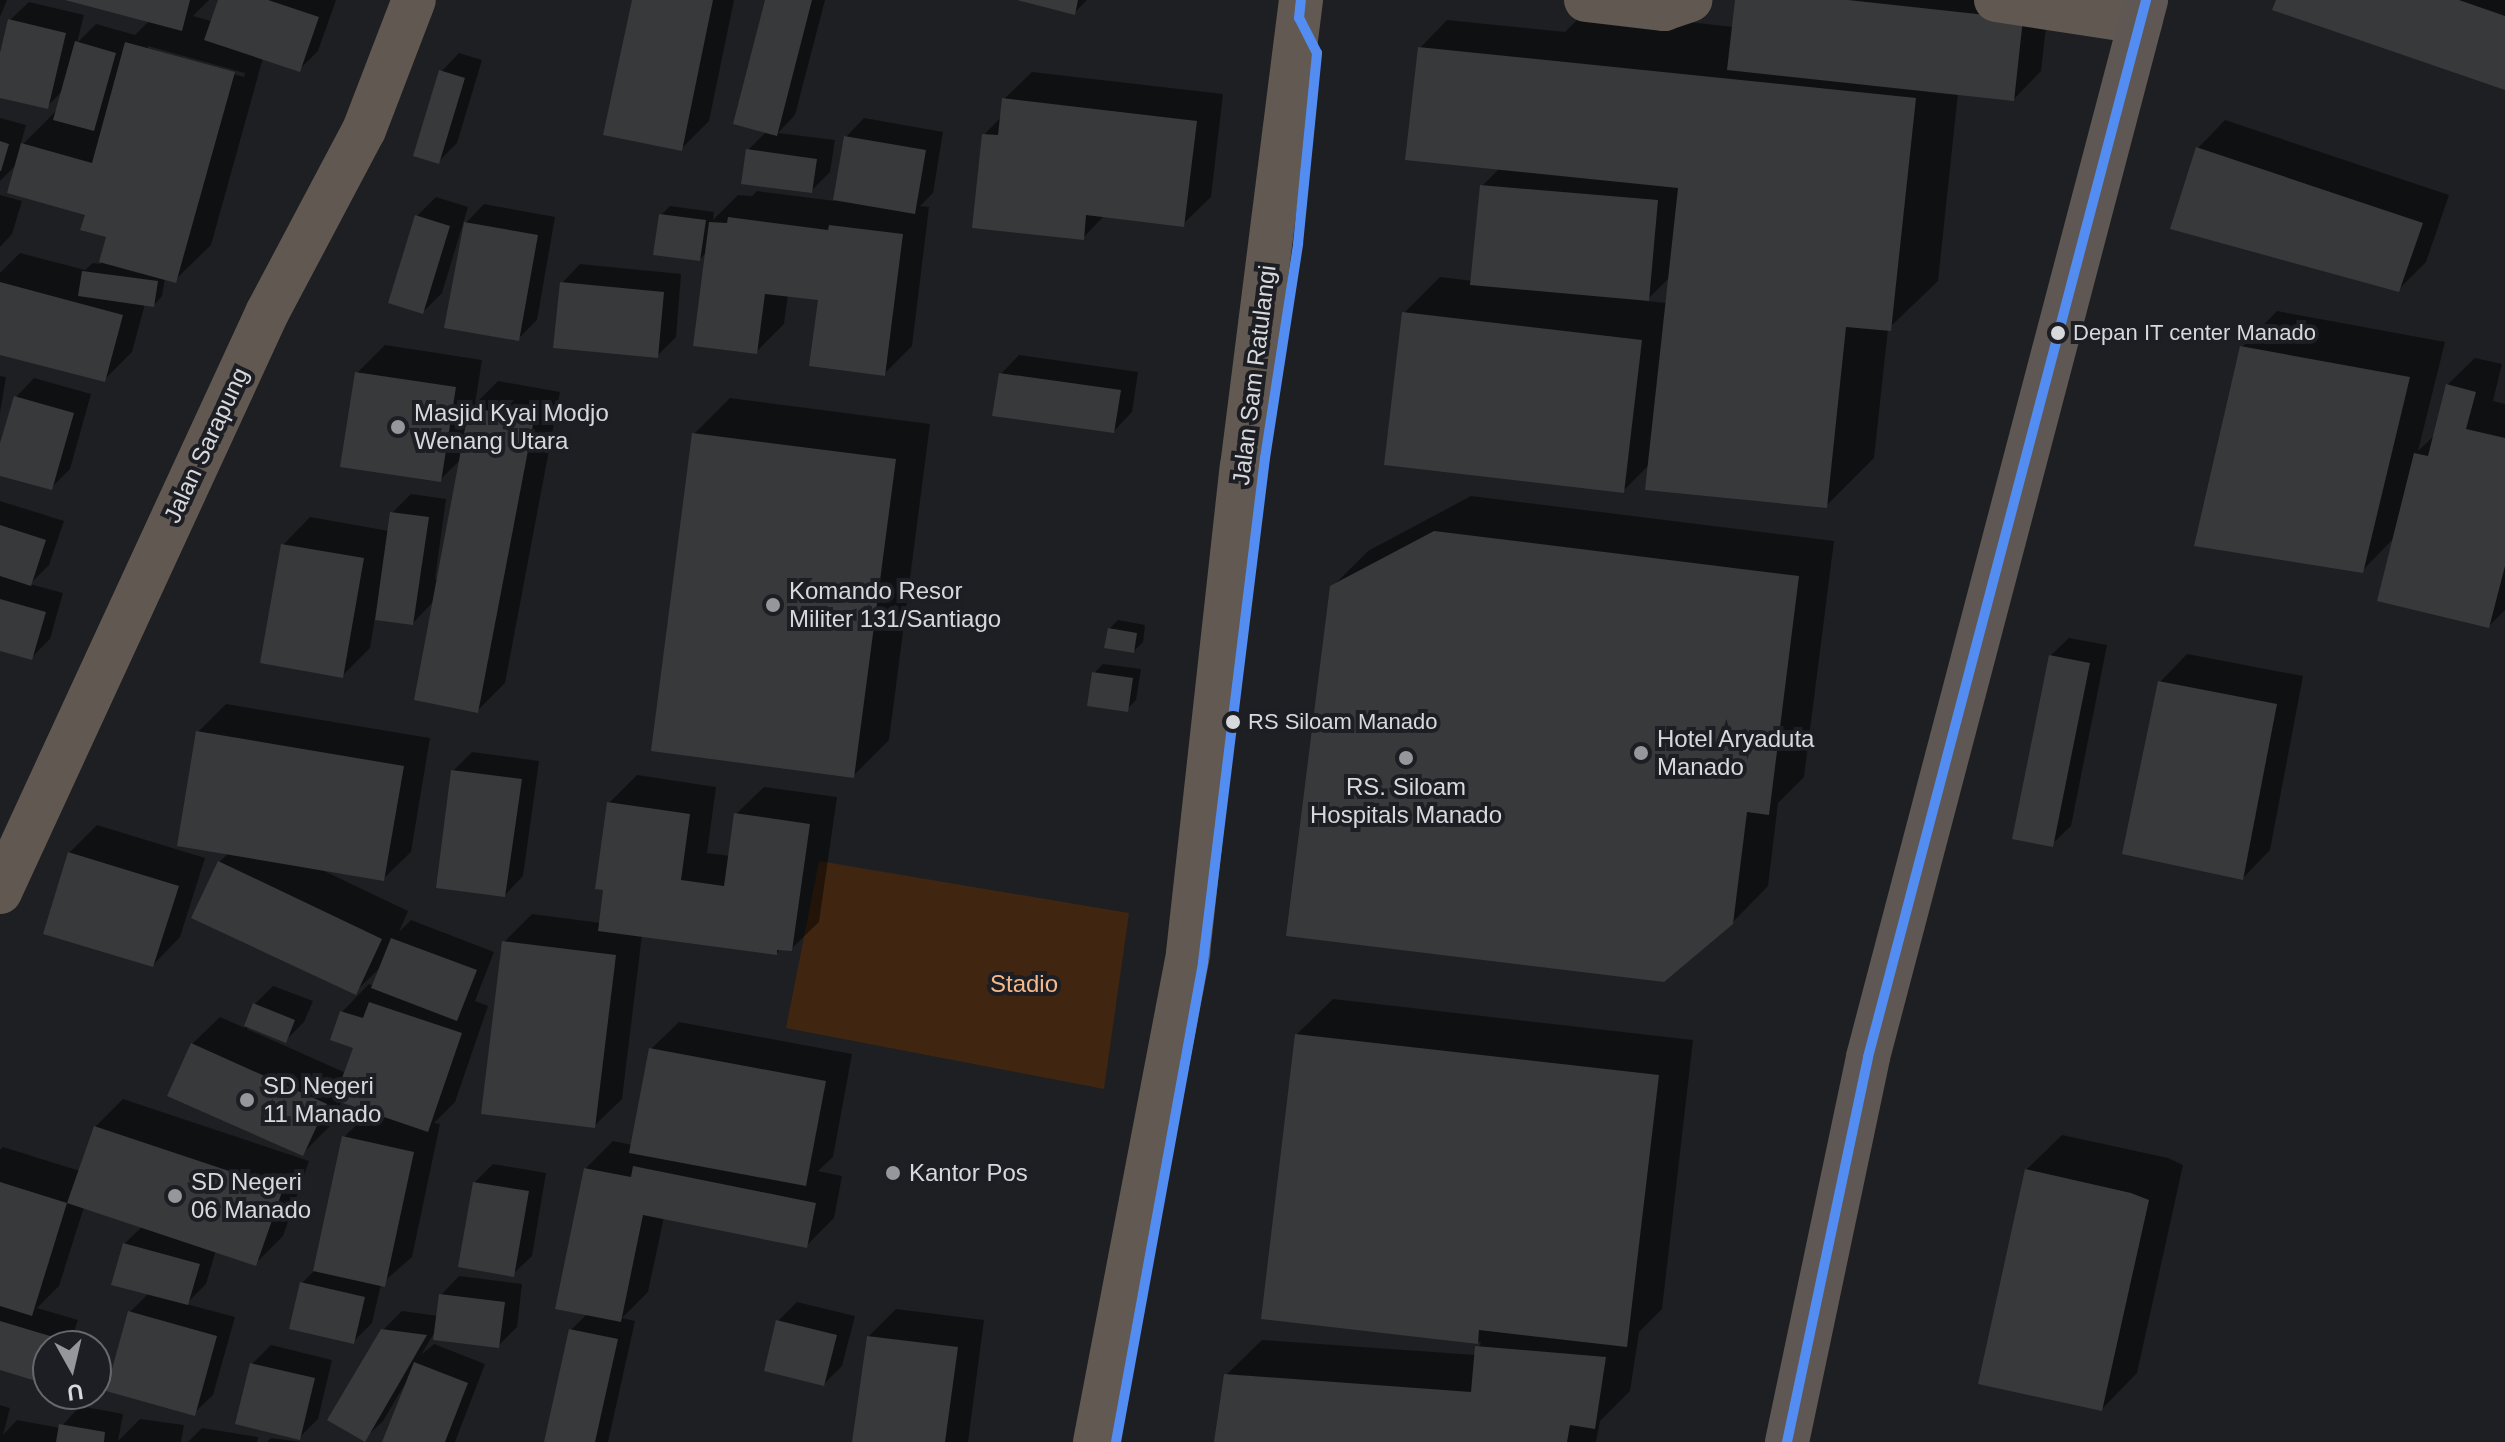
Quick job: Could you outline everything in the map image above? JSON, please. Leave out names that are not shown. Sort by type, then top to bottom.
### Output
[{"type":"highway","points":[[1787,1442],[1868,1057],[2143,11]]},
{"type":"main road","name":"Jalan Sam Ratulangi","points":[[1116,1442],[1178,1116],[1203,899],[1242,467],[1300,9]]},
{"type":"main road","name":"Jalan Sam Ratulangi","points":[[1095,1442],[1188,953],[1203,899]]},
{"type":"street","name":"Jalan Sarapung","points":[[0,892],[267,313],[364,130],[414,0]]},
{"type":"street","points":[[1586,0],[1664,9],[1690,0]]},
{"type":"street","points":[[1996,0],[2143,11]]},
{"type":"green space","name":"Stadio","points":[[819,861],[1129,913],[1104,1089],[786,1028]]},
{"type":"building","points":[[65,0],[190,0],[182,31]]},
{"type":"building","points":[[218,0],[268,0],[319,17],[300,72],[204,40]]},
{"type":"building","points":[[632,0],[713,0],[682,151],[603,135]]},
{"type":"building","points":[[765,0],[812,0],[777,136],[733,124]]},
{"type":"building","points":[[1017,0],[1078,0],[1075,15]]},
{"type":"building","points":[[1735,0],[1848,0],[2023,19],[2014,101],[1727,70]]},
{"type":"building","points":[[2276,0],[2459,0],[2505,16],[2505,90],[2272,10]]},
{"type":"building","points":[[8,19],[66,33],[48,109],[0,98],[0,53]]},
{"type":"building","points":[[75,41],[116,53],[94,131],[53,120]]},
{"type":"building","points":[[125,42],[235,72],[176,283],[99,262],[106,237],[80,230],[85,215],[7,193],[21,143],[92,163]]},
{"type":"building","points":[[1418,47],[1916,98],[1891,331],[1846,327],[1827,508],[1645,490],[1678,188],[1405,160]]},
{"type":"building","points":[[439,70],[465,78],[439,164],[413,156]]},
{"type":"building","points":[[1002,98],[1197,121],[1184,227],[1086,215],[1084,240],[972,228],[982,134],[998,135]]},
{"type":"building","points":[[844,136],[926,150],[915,214],[833,200]]},
{"type":"building","points":[[0,141],[9,144],[1,171],[0,171]]},
{"type":"building","points":[[2196,147],[2423,223],[2399,292],[2170,229]]},
{"type":"building","points":[[746,149],[817,159],[812,193],[741,184]]},
{"type":"building","points":[[1480,185],[1658,200],[1649,301],[1470,285]]},
{"type":"building","points":[[659,214],[706,220],[700,261],[653,255]]},
{"type":"building","points":[[415,215],[450,226],[423,314],[388,303]]},
{"type":"building","points":[[728,217],[828,230],[829,225],[903,234],[885,376],[809,366],[818,300],[765,294],[757,354],[693,346],[709,222],[727,223]]},
{"type":"building","points":[[464,222],[538,235],[519,341],[444,328]]},
{"type":"building","points":[[82,271],[158,281],[154,307],[78,296]]},
{"type":"building","points":[[0,282],[123,315],[105,382],[0,355]]},
{"type":"building","points":[[560,282],[664,292],[658,358],[553,348]]},
{"type":"building","points":[[1402,312],[1642,340],[1624,493],[1384,465]]},
{"type":"building","points":[[2240,346],[2410,377],[2363,573],[2194,546]]},
{"type":"building","name":"Masjid Kyai Modjo Wenang Utara","points":[[355,372],[456,387],[441,482],[340,467]]},
{"type":"building","points":[[999,373],[1121,390],[1114,433],[992,416]]},
{"type":"building","points":[[2446,384],[2476,392],[2466,429],[2505,438],[2505,566],[2489,628],[2377,601],[2414,453],[2428,456]]},
{"type":"building","points":[[14,396],[74,413],[52,490],[0,476],[0,443]]},
{"type":"building","points":[[469,407],[534,419],[478,713],[414,700]]},
{"type":"building","name":"Komando Resor Militer 131/Santiago","points":[[692,433],[896,459],[854,778],[651,751]]},
{"type":"building","points":[[390,512],[429,517],[413,625],[375,620]]},
{"type":"building","points":[[0,525],[46,540],[31,586],[0,576]]},
{"type":"building","points":[[1434,531],[1799,576],[1769,815],[1747,812],[1733,924],[1664,982],[1286,936],[1330,586]]},
{"type":"building","points":[[281,544],[364,558],[343,678],[260,663]]},
{"type":"building","points":[[0,599],[46,612],[32,660],[0,651]]},
{"type":"building","points":[[1108,628],[1137,633],[1134,653],[1104,648]]},
{"type":"building","points":[[2049,655],[2090,663],[2053,847],[2012,839]]},
{"type":"building","points":[[1092,672],[1133,678],[1128,712],[1087,706]]},
{"type":"building","points":[[2158,681],[2277,704],[2243,880],[2122,854]]},
{"type":"building","points":[[196,731],[404,766],[384,881],[177,846]]},
{"type":"building","points":[[451,770],[522,779],[505,897],[436,888]]},
{"type":"building","points":[[607,802],[690,814],[681,880],[724,886],[734,813],[810,824],[792,951],[777,950],[777,955],[598,931],[603,890],[595,889]]},
{"type":"building","points":[[68,852],[179,886],[153,967],[43,934]]},
{"type":"building","points":[[218,861],[382,939],[356,995],[191,918]]},
{"type":"building","points":[[391,938],[477,970],[457,1021],[371,988]]},
{"type":"building","points":[[502,941],[616,955],[595,1128],[481,1114]]},
{"type":"building","points":[[369,1002],[462,1033],[428,1132],[334,1100],[353,1048],[330,1040],[340,1011],[363,1018]]},
{"type":"building","points":[[253,1003],[295,1020],[286,1043],[244,1026]]},
{"type":"building","points":[[1295,1034],[1659,1075],[1627,1347],[1479,1330],[1478,1344],[1261,1319]]},
{"type":"building","name":"SD Negeri 11 Manado","points":[[191,1043],[327,1104],[303,1156],[167,1096]]},
{"type":"building","points":[[649,1048],[826,1081],[806,1186],[629,1153]]},
{"type":"building","name":"SD Negeri 06 Manado","points":[[94,1126],[283,1189],[256,1266],[67,1203]]},
{"type":"building","points":[[342,1136],[414,1152],[385,1287],[313,1271]]},
{"type":"building","points":[[633,1166],[816,1203],[807,1248],[643,1215],[621,1322],[555,1309],[584,1168],[631,1177]]},
{"type":"building","points":[[2025,1169],[2131,1193],[2149,1200],[2102,1411],[1978,1384]]},
{"type":"building","points":[[0,1182],[67,1203],[32,1316],[0,1306]]},
{"type":"building","points":[[473,1182],[529,1191],[514,1277],[458,1267]]},
{"type":"building","points":[[123,1243],[200,1264],[188,1305],[111,1285]]},
{"type":"building","points":[[300,1282],[365,1297],[354,1344],[289,1329]]},
{"type":"building","points":[[439,1294],[505,1302],[499,1348],[433,1340]]},
{"type":"building","points":[[128,1311],[217,1336],[195,1416],[112,1393],[112,1369]]},
{"type":"building","points":[[776,1320],[837,1335],[824,1386],[764,1371]]},
{"type":"building","points":[[0,1321],[32,1331],[32,1380],[0,1370]]},
{"type":"building","points":[[381,1329],[427,1335],[365,1442],[327,1420]]},
{"type":"building","points":[[569,1329],[618,1339],[595,1442],[544,1442]]},
{"type":"building","points":[[867,1336],[958,1347],[945,1442],[852,1442]]},
{"type":"building","points":[[1475,1346],[1606,1357],[1595,1429],[1570,1425],[1567,1442],[1214,1442],[1224,1374],[1471,1392]]},
{"type":"building","points":[[414,1362],[468,1383],[445,1442],[382,1442]]},
{"type":"building","points":[[250,1363],[315,1378],[300,1440],[235,1424]]},
{"type":"building","points":[[59,1424],[105,1432],[104,1442],[56,1442]]},
{"type":"transit line","points":[[1116,1442],[1203,962],[1265,458],[1298,244],[1317,53],[1299,18],[1301,0]]},
{"type":"transit line","points":[[1787,1442],[1868,1057],[2146,0]]},
{"type":"place","name":"Depan IT center Manado","points":[[2058,333]]},
{"type":"place","name":"Masjid Kyai Modjo Wenang Utara","points":[[398,427]]},
{"type":"place","name":"Komando Resor Militer 131/Santiago","points":[[773,605]]},
{"type":"place","name":"RS Siloam Manado","points":[[1233,722]]},
{"type":"place","name":"Hotel Aryaduta Manado","points":[[1641,753]]},
{"type":"place","name":"RS. Siloam Hospitals Manado","points":[[1406,758]]},
{"type":"place","name":"SD Negeri 11 Manado","points":[[247,1100]]},
{"type":"place","name":"Kantor Pos","points":[[893,1173]]},
{"type":"place","name":"SD Negeri 06 Manado","points":[[175,1196]]}]
